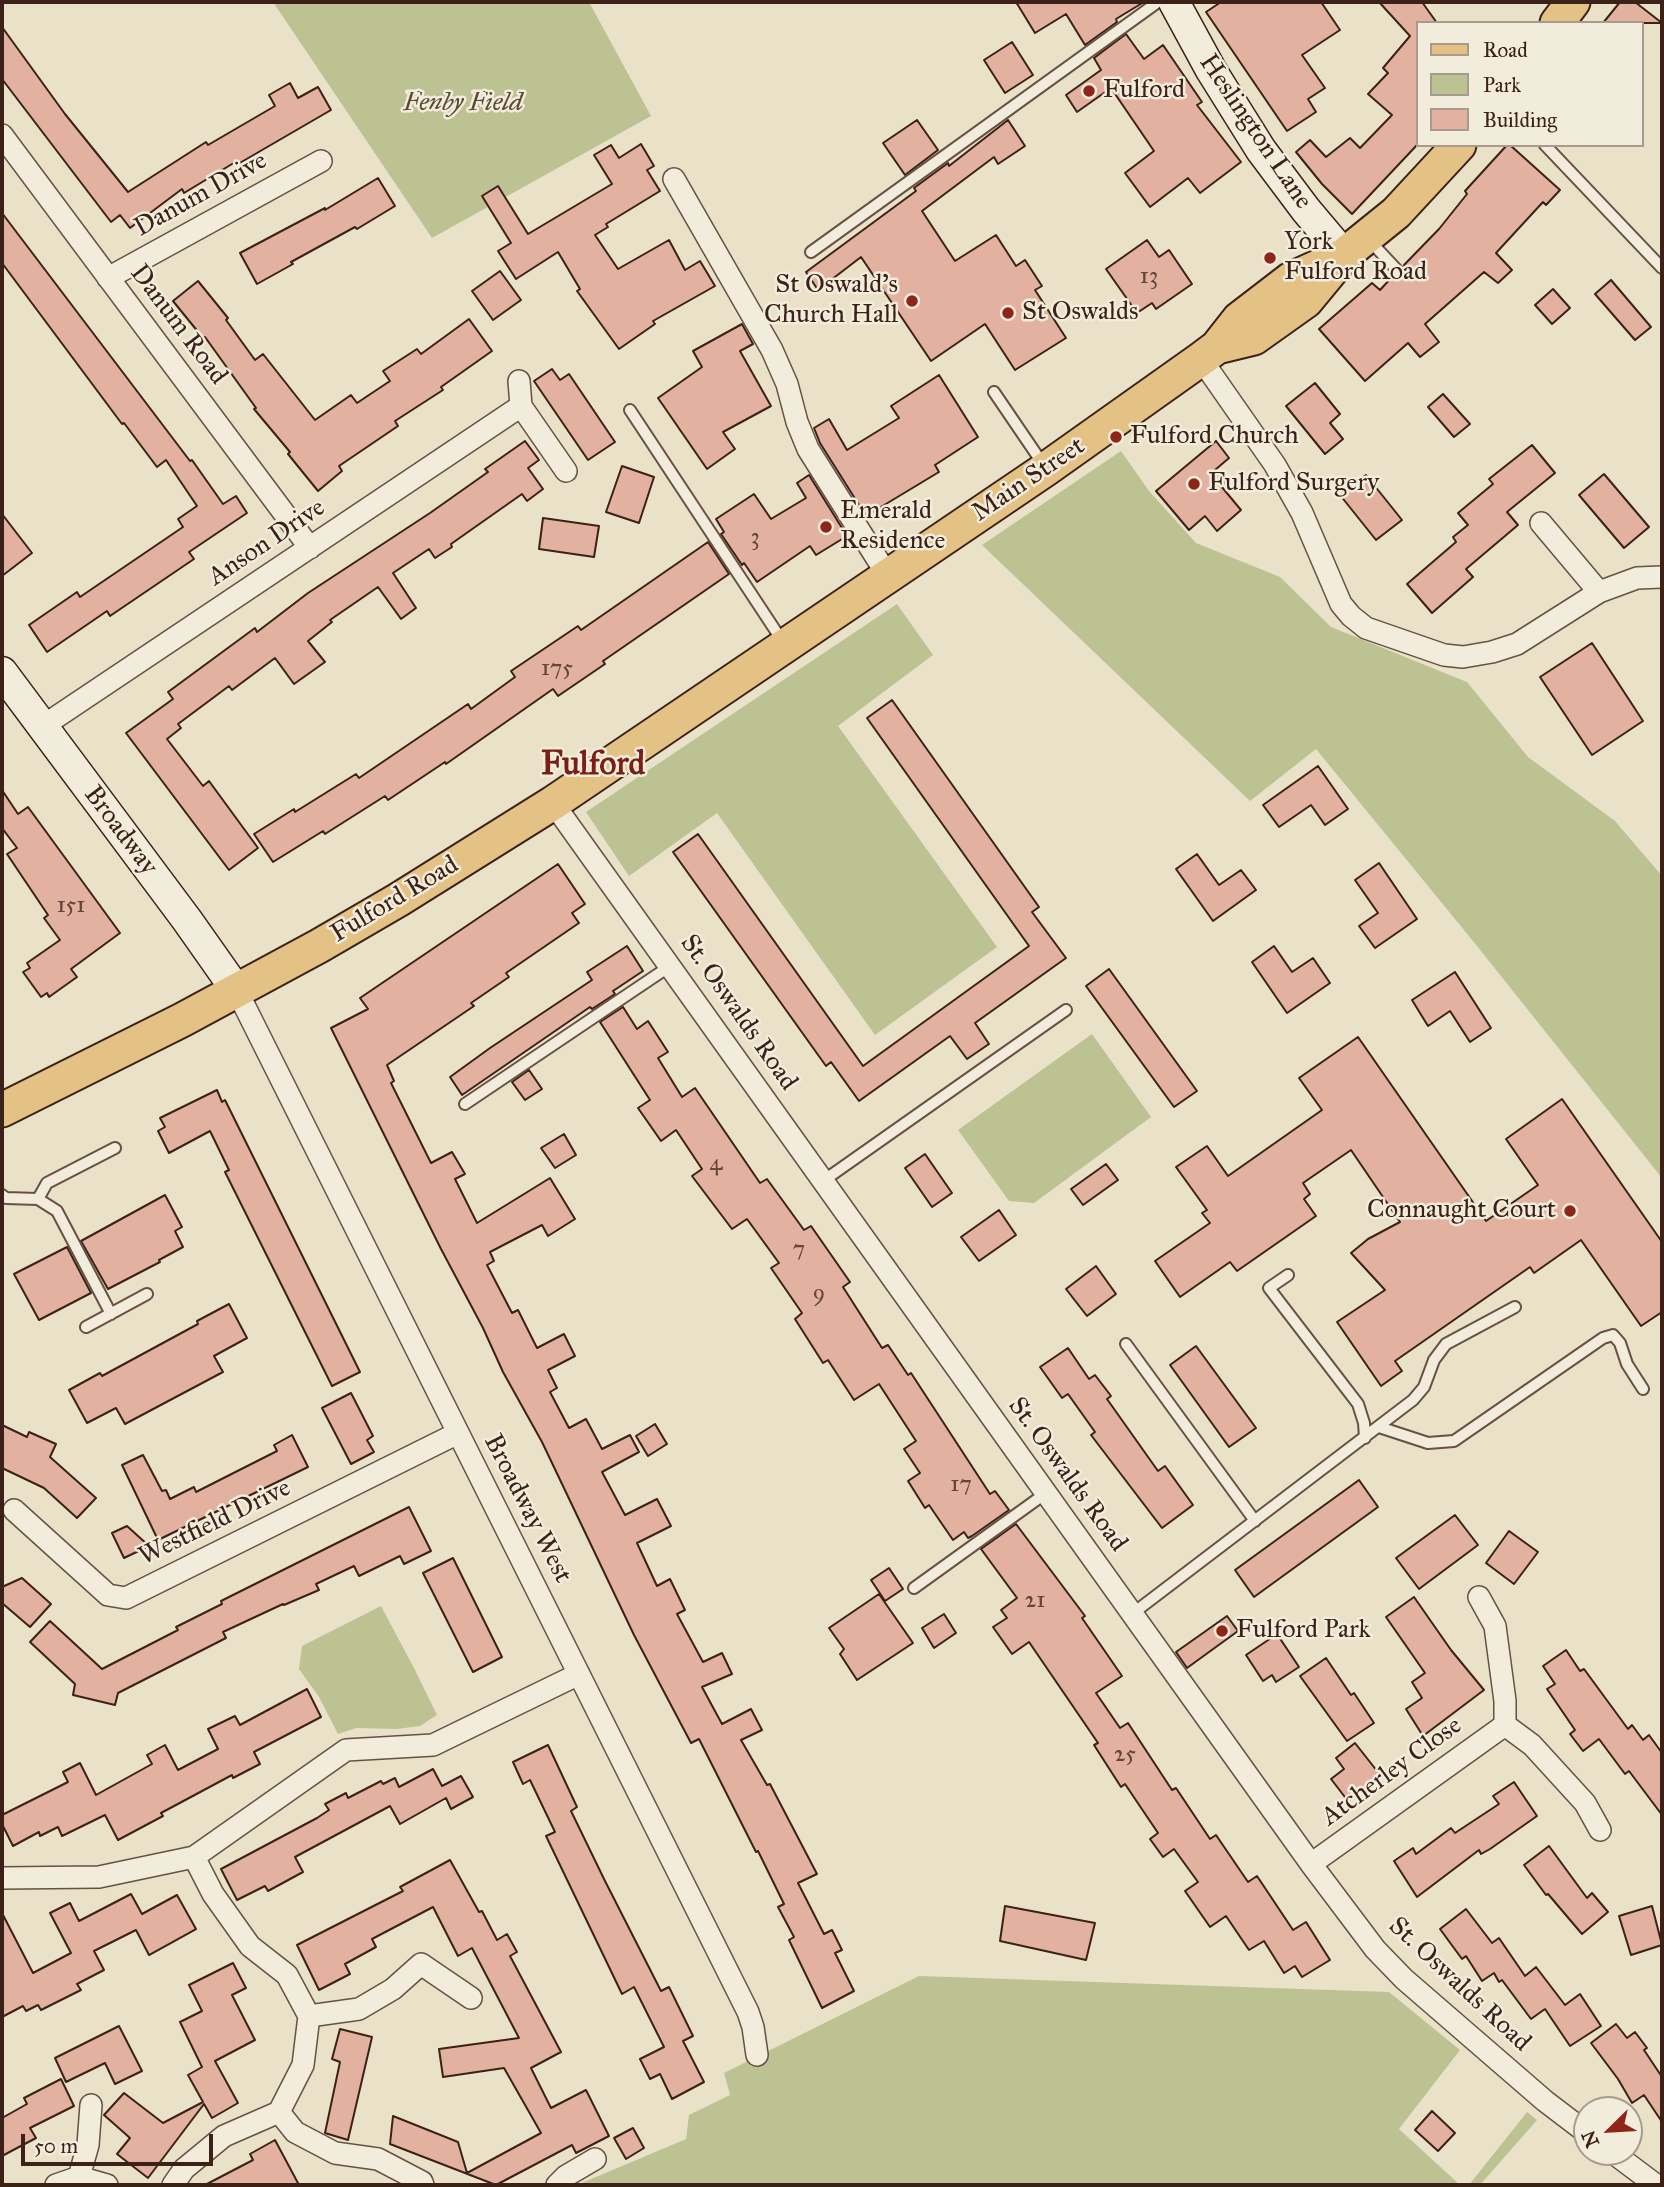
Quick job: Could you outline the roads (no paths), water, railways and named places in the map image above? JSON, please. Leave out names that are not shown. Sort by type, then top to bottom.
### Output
[{"type":"main road","points":[[1559,21],[1573,2]]},
{"type":"main road","name":"Main Street","points":[[777,651],[1046,469],[1209,353],[1239,319],[1291,279],[1355,247],[1396,213],[1457,147]]},
{"type":"main road","name":"Fulford Road","points":[[2,1110],[237,991],[398,900],[553,803],[777,651]]},
{"type":"street","name":"Heslington Lane","points":[[1174,2],[1211,70],[1261,150],[1295,197],[1355,247]]},
{"type":"street","name":"Danum Road","points":[[2,135],[310,548]]},
{"type":"street","name":"Danum Drive","points":[[108,278],[321,161]]},
{"type":"street","points":[[674,179],[772,350],[787,384],[797,422],[808,449],[888,576]]},
{"type":"street","points":[[1209,353],[1302,513],[1341,604],[1350,616],[1366,628],[1444,655],[1473,655],[1517,644],[1599,592],[1637,578],[1662,577]]},
{"type":"street","points":[[519,381],[521,406],[566,471]]},
{"type":"street","name":"Anson Drive","points":[[43,726],[521,406]]},
{"type":"street","points":[[1541,523],[1599,592]]},
{"type":"street","name":"Broadway","points":[[2,672],[237,991]]},
{"type":"street","name":"St. Oswalds Road","points":[[553,803],[1311,1864],[1375,1949],[1391,1967],[1573,2122]]},
{"type":"street","name":"Broadway West","points":[[237,991],[748,2012],[757,2055]]},
{"type":"street","name":"Westfield Drive","points":[[14,1510],[108,1595],[126,1598],[458,1433]]},
{"type":"street","name":"Atcherley Close","points":[[1479,1597],[1495,1626],[1505,1701],[1505,1725]]},
{"type":"street","points":[[2,1878],[99,1877],[194,1857],[346,1750],[433,1745],[579,1674]]},
{"type":"street","name":"Atcherley Close","points":[[1505,1725],[1532,1745],[1585,1803],[1600,1830]]},
{"type":"street","name":"Atcherley Close","points":[[1311,1864],[1505,1725]]},
{"type":"street","points":[[173,2185],[184,2169],[224,2136],[279,2112],[303,2065],[309,2016],[287,1975],[250,1946],[213,1894],[194,1857]]},
{"type":"street","points":[[309,2016],[359,2009],[393,1989],[423,1955],[471,1998]]},
{"type":"street","points":[[79,2177],[88,2145],[91,2105]]},
{"type":"street","points":[[279,2112],[295,2132],[334,2153],[378,2159],[423,2185]]},
{"type":"street","points":[[557,2185],[566,2176],[595,2160]]},
{"type":"street","points":[[1631,2166],[1656,2185]]},
{"type":"street","points":[[55,2185],[79,2177],[107,2185]]},
{"type":"lane","points":[[811,252],[1158,2]]},
{"type":"lane","points":[[1547,147],[1662,268]]},
{"type":"lane","points":[[1355,247],[1398,271]]},
{"type":"lane","points":[[994,392],[1046,469]]},
{"type":"lane","points":[[630,411],[777,651]]},
{"type":"lane","points":[[465,1104],[670,966]]},
{"type":"lane","points":[[823,1181],[1066,1010]]},
{"type":"lane","points":[[38,1199],[47,1183],[115,1148]]},
{"type":"lane","points":[[2,1195],[6,1198],[38,1199],[57,1211],[111,1314]]},
{"type":"lane","points":[[1288,1275],[1269,1288],[1358,1405],[1364,1423],[1365,1438]]},
{"type":"lane","points":[[86,1327],[147,1294]]},
{"type":"lane","points":[[1132,1614],[1413,1400],[1424,1387],[1434,1360],[1446,1344],[1515,1307]]},
{"type":"lane","points":[[1379,1427],[1428,1443],[1454,1441],[1603,1338],[1613,1335],[1620,1343],[1627,1364],[1643,1390]]},
{"type":"lane","points":[[1126,1344],[1255,1521]]},
{"type":"lane","points":[[914,1588],[1046,1493]]},
{"type":"place","name":"Fulford","points":[[1089,91]]},
{"type":"place","name":"York Fulford Road","points":[[1270,258]]},
{"type":"place","name":"St Oswald's Church Hall","points":[[912,301]]},
{"type":"place","name":"St Oswalds","points":[[1008,313]]},
{"type":"place","name":"Fulford Church","points":[[1116,437]]},
{"type":"place","name":"Fulford Surgery","points":[[1194,484]]},
{"type":"place","name":"Emerald Residence","points":[[826,527]]},
{"type":"place","name":"Connaught Court","points":[[1570,1211]]},
{"type":"place","name":"Fulford Park","points":[[1222,1631]]},
{"type":"district","name":"Fulford","points":[[593,766]]},
{"type":"park label","name":"Fenby Field","points":[[463,104]]}]
